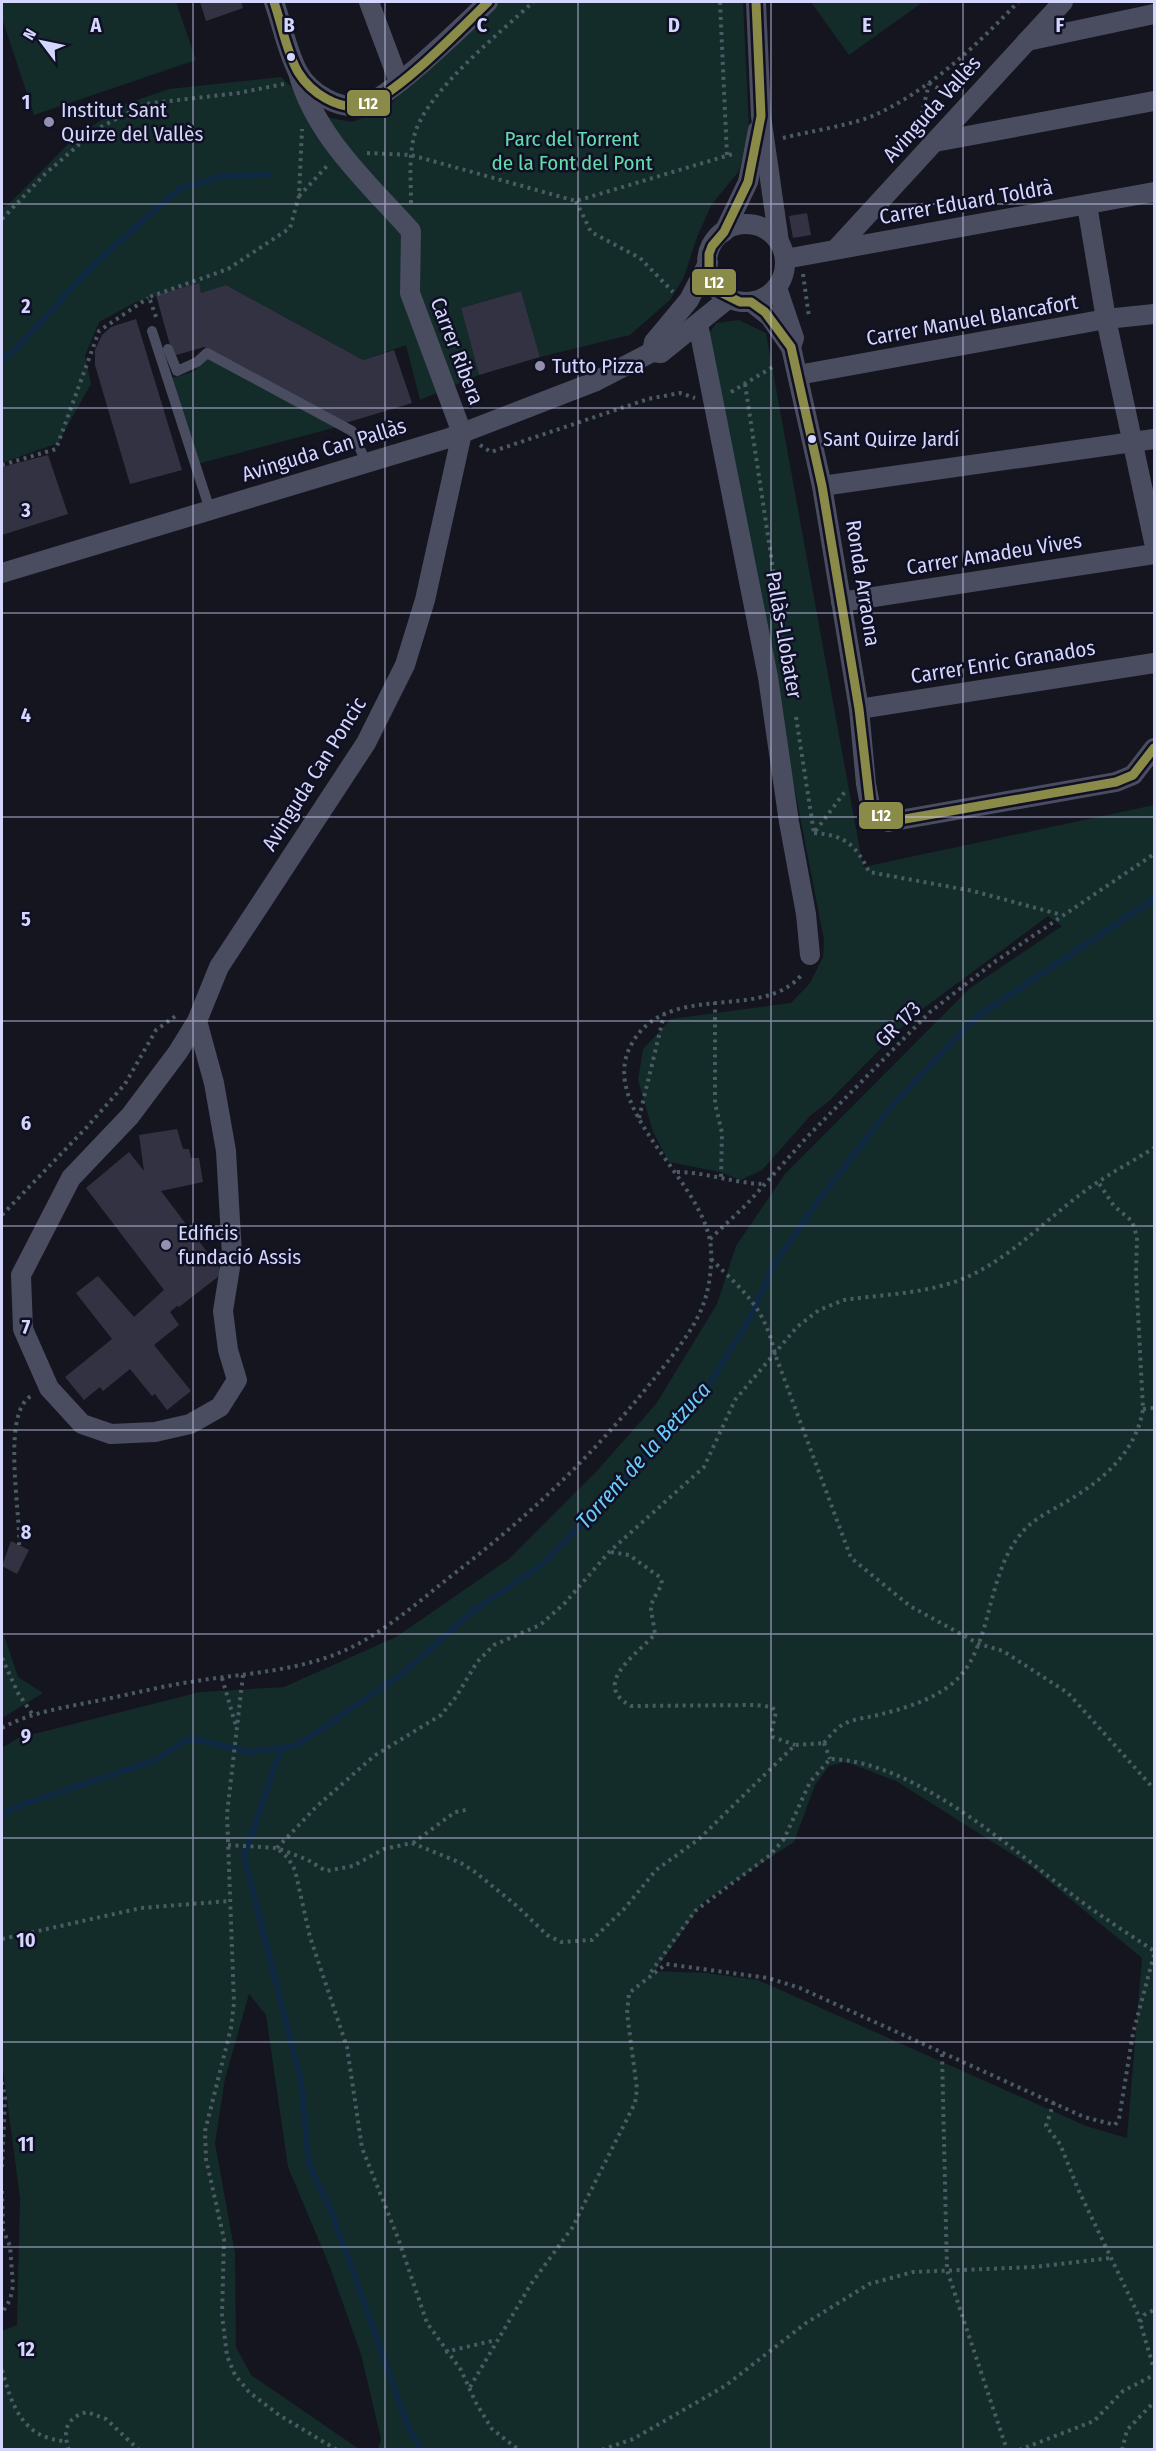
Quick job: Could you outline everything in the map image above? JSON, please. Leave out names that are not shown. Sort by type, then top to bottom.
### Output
[{"type":"street","points":[[274,2],[307,100],[341,151],[411,231]]},
{"type":"street","points":[[369,2],[399,82]]},
{"type":"street","points":[[708,263],[713,284],[729,298],[751,302],[760,300],[777,288],[782,279],[782,251],[761,116],[756,2]]},
{"type":"street","name":"Avinguda Vallès","points":[[836,249],[926,138],[966,107],[1063,2]]},
{"type":"street","points":[[298,72],[327,99],[339,105],[353,107],[367,104],[399,82],[479,5]]},
{"type":"street","points":[[1027,41],[1155,14]]},
{"type":"street","points":[[926,138],[1155,101]]},
{"type":"street","points":[[652,352],[654,342],[685,305],[708,263],[712,246],[724,232],[748,182],[761,116]]},
{"type":"street","name":"Carrer Eduard Toldrà","points":[[782,251],[836,249],[1155,192]]},
{"type":"street","points":[[1087,205],[1106,319],[1155,542]]},
{"type":"street","points":[[724,232],[731,228],[749,225],[766,230],[782,251]]},
{"type":"street","name":"Carrer Ribera","points":[[411,231],[410,293],[462,433]]},
{"type":"street","name":"Ronda Arraona","points":[[777,288],[794,338],[792,351]]},
{"type":"street","name":"Avinguda Can Pallàs","points":[[2,573],[462,433],[594,382],[652,352],[661,353],[729,298]]},
{"type":"street","name":"Ronda Arraona","points":[[751,302],[770,317],[792,351],[798,375],[822,486],[859,709],[870,805],[888,822],[1116,782],[1133,775],[1155,748]]},
{"type":"street","name":"Carrer Manuel Blancafort","points":[[798,375],[1106,319],[1155,314]]},
{"type":"street","name":"Pallàs-Llobater","points":[[698,324],[712,403],[759,624],[806,914],[810,955]]},
{"type":"street","name":"Avinguda Can Poncic","points":[[197,1021],[214,1083],[226,1151],[232,1255],[223,1311],[228,1350],[237,1380],[220,1407],[190,1424],[155,1432],[111,1434],[82,1424],[49,1388],[23,1329],[21,1275],[71,1178],[130,1116],[197,1021],[219,967],[366,743],[405,665],[425,600],[462,433]]},
{"type":"street","points":[[822,486],[1155,439]]},
{"type":"street","name":"Carrer Amadeu Vives","points":[[841,602],[1155,554]]},
{"type":"street","name":"Carrer Enric Granados","points":[[859,709],[1155,663]]},
{"type":"lane","points":[[152,331],[210,510]]},
{"type":"lane","points":[[168,349],[177,371],[197,362],[207,353],[352,431],[366,462]]},
{"type":"path","points":[[411,231],[411,155],[416,130],[439,93],[533,2]]},
{"type":"path","points":[[720,2],[727,156]]},
{"type":"path","points":[[766,142],[876,115],[929,83],[989,33],[1018,2]]},
{"type":"path","points":[[2,219],[45,174],[98,129],[145,104],[272,87],[287,83],[298,72]]},
{"type":"path","points":[[929,83],[953,96],[966,107]]},
{"type":"path","points":[[926,138],[929,83]]},
{"type":"path","points":[[2,465],[56,449],[99,331],[149,297],[228,269],[290,228],[298,196],[299,142],[307,100]]},
{"type":"path","points":[[298,196],[341,151],[411,155],[576,201],[744,150]]},
{"type":"path","points":[[576,201],[591,232],[640,258],[685,305]]},
{"type":"path","points":[[2,224],[9,213]]},
{"type":"path","points":[[149,297],[157,318]]},
{"type":"path","points":[[462,433],[491,452],[648,399],[680,393],[712,403],[745,384],[792,351]]},
{"type":"path","points":[[745,384],[790,679]]},
{"type":"path","points":[[795,715],[813,833]]},
{"type":"path","points":[[794,845],[813,833],[864,767]]},
{"type":"path","points":[[813,833],[833,834],[854,846],[869,872],[973,891],[1063,915]]},
{"type":"path","name":"GR 173","points":[[709,1240],[766,1184],[822,1122],[930,1012],[993,963],[1155,854]]},
{"type":"path","points":[[2,1719],[4,1727],[33,1715],[189,1682],[297,1666],[363,1641],[458,1571],[539,1505],[614,1429],[668,1361],[703,1305],[706,1296],[710,1258],[705,1218],[676,1172],[654,1146],[639,1119],[627,1088],[626,1060],[631,1045],[641,1032],[664,1015],[677,1009],[763,996],[787,988],[802,974],[810,955]]},
{"type":"path","points":[[2,1215],[125,1084],[156,1030],[188,1005],[206,1000]]},
{"type":"path","points":[[715,1002],[715,1103],[722,1133],[721,1178]]},
{"type":"path","points":[[639,1119],[664,1015]]},
{"type":"path","points":[[277,1848],[316,1807],[374,1756],[441,1715],[485,1654],[507,1638],[549,1619],[610,1551],[704,1467],[735,1400],[806,1318],[831,1304],[949,1284],[976,1272],[1011,1251],[1055,1213],[1098,1182],[1155,1148]]},
{"type":"path","points":[[676,1172],[721,1178],[742,1184],[766,1184]]},
{"type":"path","points":[[610,1551],[629,1555],[661,1578],[662,1584],[654,1595],[650,1609],[655,1634],[625,1661],[616,1677],[616,1690],[621,1701],[631,1706],[756,1705],[772,1707],[776,1713],[772,1729],[773,1737],[795,1745],[824,1743],[841,1725],[902,1708],[940,1692],[967,1669],[979,1644],[1006,1553],[1027,1526],[1082,1493],[1115,1465],[1136,1436],[1143,1409],[1136,1274],[1137,1237],[1132,1221],[1114,1206],[1098,1182]]},
{"type":"path","points":[[710,1258],[756,1304],[770,1329],[776,1354],[851,1558],[910,1606],[979,1644],[1003,1652],[1068,1693],[1155,1789]]},
{"type":"path","points":[[19,1545],[20,1527],[12,1477],[16,1416],[27,1397],[49,1388]]},
{"type":"path","points":[[1143,1409],[1155,1408]]},
{"type":"path","points":[[2,1658],[18,1693],[33,1715]]},
{"type":"path","points":[[243,1675],[228,1793],[229,1901],[234,1959],[234,2003],[231,2028],[205,2131],[210,2178],[224,2239],[222,2335],[230,2366],[242,2384],[279,2415],[337,2450]]},
{"type":"path","points":[[222,1678],[237,1726]]},
{"type":"path","points":[[824,1743],[830,1759]]},
{"type":"path","points":[[412,1843],[461,1863],[475,1872],[517,1906],[547,1935],[561,1942],[592,1940],[625,1908],[656,1870],[699,1839],[795,1745]]},
{"type":"path","points":[[648,1976],[695,1911],[770,1855],[784,1839],[810,1782],[830,1759],[850,1759],[868,1764],[915,1784],[999,1838],[1100,1916],[1155,1950]]},
{"type":"path","points":[[228,1845],[277,1848],[308,1860],[326,1872],[353,1866],[384,1849],[412,1843],[455,1812],[466,1810]]},
{"type":"path","points":[[277,1848],[288,1858],[295,1870],[310,1937],[347,2047],[362,2148],[398,2238],[427,2323],[461,2370],[476,2403],[492,2429],[519,2450]]},
{"type":"path","points":[[2,1939],[141,1908],[229,1901]]},
{"type":"path","points":[[470,2387],[481,2372],[496,2339],[531,2284],[572,2228],[635,2103],[637,2089],[627,2000],[635,1986],[666,1964],[768,1978],[800,1988],[1084,2117],[1115,2126],[1119,2119],[1133,2033],[1155,1955]]},
{"type":"path","points":[[942,2054],[948,2270],[1006,2450]]},
{"type":"path","points":[[2,2082],[5,2098],[2,2167]]},
{"type":"path","points":[[1054,2102],[1046,2126],[1060,2144],[1140,2322],[1155,2369]]},
{"type":"path","points":[[2,2191],[3,2230],[10,2246],[13,2286],[10,2300],[2,2313]]},
{"type":"path","points":[[602,2450],[633,2439],[725,2386],[806,2324],[869,2284],[913,2272],[1034,2267],[1111,2258]]},
{"type":"path","points":[[1140,2322],[1144,2315],[1155,2310]]},
{"type":"path","points":[[446,2352],[496,2339]]},
{"type":"path","points":[[2,2370],[21,2418],[36,2435],[66,2441]]},
{"type":"path","points":[[1019,2450],[1063,2431],[1094,2421],[1123,2391],[1155,2375]]},
{"type":"path","points":[[1122,2450],[1127,2430],[1155,2402]]},
{"type":"path","points":[[69,2450],[66,2429],[71,2419],[87,2412],[106,2419],[139,2450]]},
{"type":"path","points":[[325,2442],[326,2450]]},
{"type":"green space","points":[[2,2],[176,2],[196,60],[34,115],[2,18]]},
{"type":"green space","name":"Parc del Torrent de la Font del Pont","points":[[496,2],[743,2],[749,129],[739,171],[712,204],[697,237],[684,277],[670,300],[630,335],[540,357],[521,291],[461,308],[479,375],[420,400],[406,345],[363,360],[226,285],[201,293],[198,283],[136,302],[99,322],[85,356],[91,384],[58,443],[2,463],[2,208],[10,203],[72,140],[123,105],[169,89],[281,77],[311,106],[330,118],[352,122],[384,110]]},
{"type":"green space","points":[[811,2],[923,2],[849,55]]},
{"type":"green space","points":[[739,320],[766,333],[863,867],[1154,805],[1154,2449],[378,2449],[381,2439],[361,2354],[330,2267],[288,2167],[266,2015],[249,1994],[225,2079],[215,2143],[235,2253],[236,2347],[251,2375],[359,2449],[2,2449],[2,2331],[17,2325],[20,2198],[2,2061],[2,1748],[18,1738],[200,1692],[284,1687],[396,1637],[509,1559],[596,1472],[656,1404],[717,1304],[736,1246],[785,1174],[970,988],[1062,926],[1048,916],[913,1016],[829,1101],[811,1115],[762,1170],[741,1180],[720,1172],[669,1162],[653,1132],[638,1080],[643,1049],[671,1019],[791,1003],[810,983],[823,957],[824,940],[707,337],[716,323]],"holes":[[[846,1762],[896,1781],[1029,1865],[1142,1958],[1127,2138],[1086,2126],[758,1980],[707,1973],[655,1971],[703,1902],[794,1842],[815,1785],[829,1766]]]},
{"type":"green space","points":[[208,356],[337,427],[193,465],[171,378],[193,372]]},
{"type":"green space","points":[[2,1629],[18,1677],[43,1693],[2,1718]]},
{"type":"building","points":[[200,2],[241,2],[243,8],[206,21]]},
{"type":"building","points":[[807,213],[811,235],[793,238],[789,216]]},
{"type":"building","points":[[199,283],[201,293],[226,285],[363,360],[394,350],[412,403],[342,424],[204,347],[173,356],[156,295]]},
{"type":"building","points":[[521,291],[540,357],[479,375],[461,308]]},
{"type":"building","points":[[136,319],[182,470],[130,484],[95,365],[95,350],[102,335],[111,327]]},
{"type":"building","points":[[48,455],[68,514],[2,535],[2,467]]},
{"type":"building","name":"Edificis fundació Assis","points":[[177,1129],[183,1149],[189,1149],[191,1158],[199,1158],[203,1182],[161,1191],[223,1273],[170,1312],[179,1325],[154,1345],[191,1391],[167,1410],[155,1394],[152,1396],[130,1369],[103,1391],[100,1387],[84,1400],[65,1377],[112,1339],[76,1293],[98,1276],[134,1317],[164,1290],[86,1188],[129,1152],[144,1171],[139,1135]]},
{"type":"building","points":[[11,1541],[29,1550],[17,1574],[2,1566]]},
{"type":"waterway","points":[[2,361],[17,348],[93,265],[179,189],[222,176],[270,175]]},
{"type":"waterway","name":"Torrent de la Betzuca","points":[[2,1815],[21,1805],[156,1760],[187,1740],[194,1739],[250,1752],[296,1746],[402,1674],[473,1611],[543,1564],[662,1439],[709,1384],[749,1320],[773,1266],[818,1201],[891,1107],[975,1018],[1154,899]]},
{"type":"waterway","points":[[281,1749],[244,1856],[301,2081],[309,2165],[331,2210],[410,2432],[422,2450]]},
{"type":"transit line","name":"L12","points":[[274,2],[290,55],[298,72],[310,87],[326,99],[345,106],[364,105],[393,89],[428,60],[488,2]]},
{"type":"transit line","name":"L12","points":[[756,2],[761,116],[748,182],[724,232],[712,246],[709,254],[709,274],[720,292],[740,302],[751,302],[765,312],[791,347],[822,486],[859,709],[870,805],[888,822],[1116,782],[1133,775],[1154,748]]},
{"type":"place","name":"Institut Sant Quirze del Vallès","points":[[49,122]]},
{"type":"place","name":"Tutto Pizza","points":[[540,366]]},
{"type":"place","name":"Sant Quirze Jardí","points":[[812,439]]},
{"type":"place","name":"Edificis fundació Assis","points":[[166,1245]]}]
